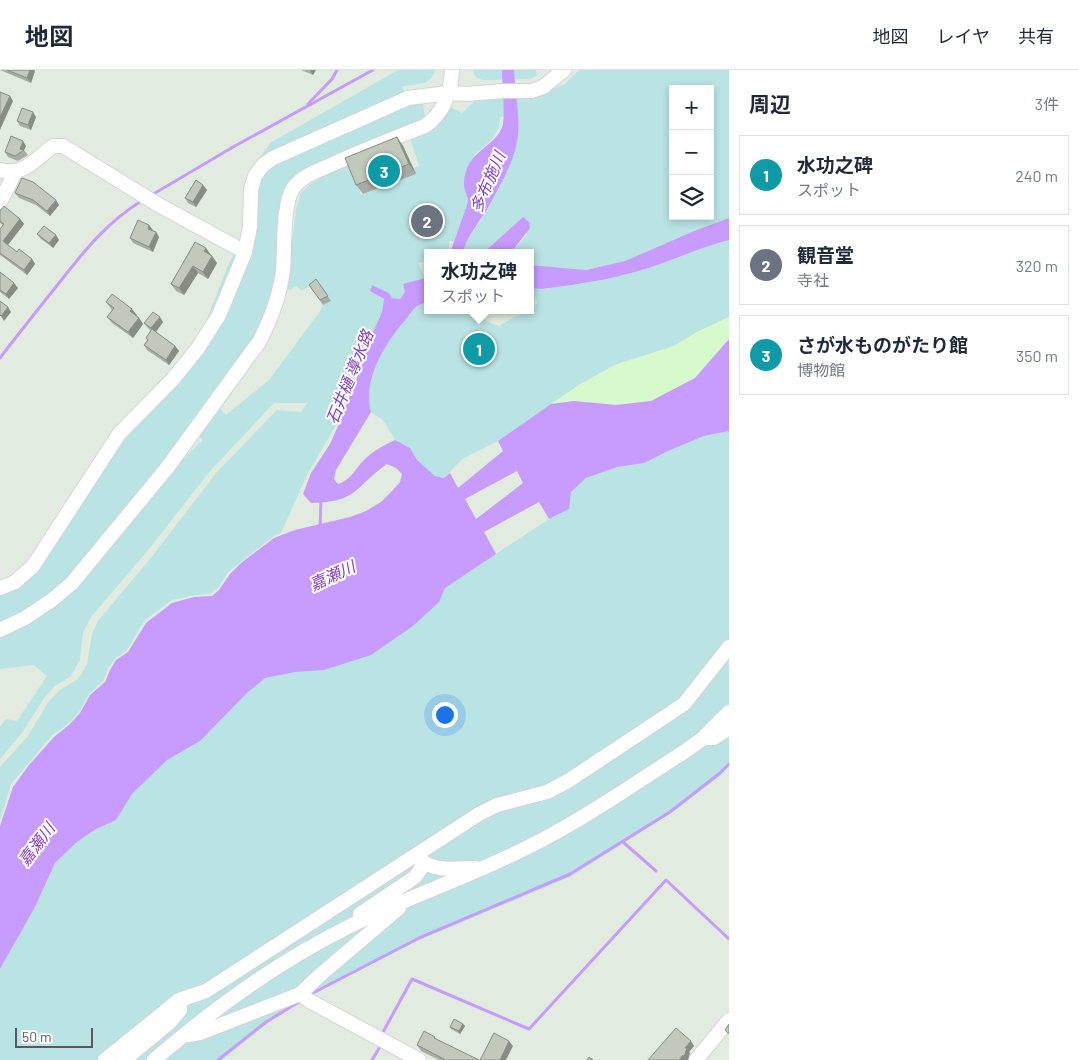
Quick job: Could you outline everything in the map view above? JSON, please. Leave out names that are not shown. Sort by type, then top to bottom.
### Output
[{"type":"street","points":[[0,630],[25,618],[52,600],[72,583],[167,468],[259,342],[270,320],[279,295],[283,270],[287,206],[294,187],[304,178],[325,167],[425,126],[434,120],[441,112],[448,93],[452,70]]},
{"type":"street","points":[[0,588],[15,582],[33,566],[119,434],[173,379],[198,348],[219,315],[245,252],[250,227],[251,188],[255,176],[263,165],[273,158],[408,98],[448,93],[532,91],[543,87],[564,70]]},
{"type":"street","points":[[0,170],[16,171],[26,168],[53,146],[63,146],[157,204],[245,252]]},
{"type":"street","points":[[0,202],[16,171]]},
{"type":"street","points":[[105,1060],[179,1000],[206,991],[421,860],[479,814],[491,808],[547,792],[568,781],[684,704],[729,647]]},
{"type":"street","points":[[154,1060],[183,1035],[272,970],[349,926],[525,849],[567,827],[684,752],[702,739],[729,712]]},
{"type":"street","points":[[702,739],[714,738],[729,728]]},
{"type":"street","points":[[421,860],[436,868],[481,868]]},
{"type":"street","points":[[349,926],[362,913],[415,876],[421,860]]},
{"type":"street","points":[[183,1035],[200,1033],[300,994],[406,901]]},
{"type":"street","points":[[300,994],[419,1060]]},
{"type":"street","points":[[124,1060],[170,1022],[180,1010],[179,1000]]},
{"type":"street","points":[[696,1060],[729,1020]]},
{"type":"shaded area","points":[[398,70],[435,70],[427,82],[402,86],[407,103],[423,101],[425,121],[366,142],[304,170],[290,181],[281,201],[278,270],[273,295],[257,338],[173,469],[203,440],[198,435],[219,407],[226,415],[269,380],[323,305],[331,301],[313,283],[302,291],[296,286],[290,290],[286,289],[296,210],[300,194],[309,185],[366,154],[350,167],[361,195],[416,174],[413,168],[419,166],[410,138],[450,107],[462,113],[479,97],[541,93],[565,84],[579,70],[729,70],[729,218],[625,261],[586,270],[534,265],[534,249],[515,249],[527,235],[523,217],[487,249],[464,249],[506,174],[516,145],[518,118],[500,117],[496,134],[475,154],[468,202],[454,241],[449,241],[449,249],[424,249],[424,262],[418,263],[424,278],[403,284],[405,292],[400,299],[392,298],[389,293],[372,285],[370,291],[384,299],[382,312],[362,356],[336,425],[308,473],[281,533],[274,536],[228,572],[218,588],[210,594],[172,600],[144,621],[127,650],[116,658],[108,668],[103,681],[89,694],[79,712],[67,725],[52,735],[11,784],[0,821],[0,767],[28,736],[49,701],[60,690],[78,679],[87,664],[92,634],[98,621],[154,554],[217,472],[277,410],[301,412],[307,403],[274,403],[211,470],[149,549],[91,617],[83,632],[80,660],[71,676],[56,685],[44,698],[22,733],[0,759],[0,727],[6,719],[17,721],[47,676],[34,665],[0,669],[0,582],[27,567],[116,430],[198,342],[229,263],[241,241],[250,171],[270,143]]},
{"type":"shaded area","points":[[473,70],[536,70],[537,75],[530,79],[484,80],[477,78]]},
{"type":"shaded area","points":[[729,240],[729,317],[697,332],[674,346],[616,364],[579,385],[498,441],[462,459],[444,478],[435,476],[425,468],[417,460],[410,448],[395,440],[383,420],[371,412],[370,387],[378,362],[391,338],[419,305],[424,303],[424,314],[479,314],[488,322],[499,326],[514,317],[534,314],[534,307],[537,303],[536,299],[534,299],[534,288],[587,283],[617,277],[646,269]],"holes":[[[469,332],[485,337],[492,349],[489,357],[480,358],[470,351],[464,335]]]},
{"type":"shaded area","points":[[729,431],[729,766],[720,776],[671,813],[570,877],[419,940],[311,995],[296,1000],[222,1060],[0,1060],[0,969],[35,907],[55,863],[78,841],[234,666],[444,588],[549,519],[569,509],[571,492],[586,478],[617,467],[644,463],[704,436]]},
{"type":"sand","points":[[729,317],[729,339],[695,378],[651,401],[616,405],[574,401],[551,404],[579,385],[616,365],[674,346],[697,332]]},
{"type":"water","name":"多布施川","points":[[502,70],[514,70],[518,135],[511,163],[503,181],[464,249],[451,249],[468,202],[464,186],[465,173],[475,156],[500,132],[503,124]]},
{"type":"water","points":[[523,217],[529,222],[530,228],[514,249],[487,249]]},
{"type":"water","points":[[729,218],[729,240],[646,269],[617,277],[587,283],[534,288],[534,265],[586,270],[625,261]]},
{"type":"water","name":"嘉瀬川","points":[[424,278],[424,303],[418,305],[413,310],[391,338],[378,362],[370,387],[371,412],[336,470],[334,479],[338,484],[350,477],[371,454],[395,440],[410,448],[417,460],[435,476],[444,478],[450,473],[458,488],[503,451],[498,441],[551,404],[574,401],[616,405],[651,401],[695,378],[729,339],[729,431],[704,436],[644,463],[617,467],[586,478],[571,492],[569,509],[549,519],[539,502],[484,532],[496,554],[445,588],[439,602],[413,626],[371,655],[324,670],[295,672],[265,678],[247,693],[200,741],[167,760],[132,794],[116,820],[96,829],[78,841],[55,863],[35,907],[0,969],[0,826],[13,787],[29,765],[54,737],[80,713],[90,695],[105,682],[116,660],[128,652],[146,623],[172,603],[194,597],[212,596],[241,563],[274,538],[295,530],[350,517],[366,511],[381,502],[400,482],[402,474],[396,468],[387,464],[355,492],[338,500],[311,503],[303,494],[311,473],[330,444],[338,426],[364,360],[369,341],[382,312],[384,299],[370,291],[372,285],[389,293],[392,298],[400,299],[405,292],[403,284]],"holes":[[[517,471],[523,483],[476,519],[465,499]]]},
{"type":"building","points":[[7,70],[30,70],[27,78]]},
{"type":"building","points":[[0,92],[10,96],[0,117]]},
{"type":"building","points":[[22,108],[33,112],[28,125],[17,121]]},
{"type":"building","points":[[11,136],[23,141],[20,149],[24,150],[15,156],[5,152]]},
{"type":"building","points":[[397,137],[409,164],[356,185],[345,158]]},
{"type":"building","points":[[22,178],[33,182],[56,200],[47,211],[33,200],[15,193]]},
{"type":"building","points":[[196,180],[203,185],[193,202],[185,198]]},
{"type":"building","points":[[4,206],[20,219],[3,241],[17,252],[19,249],[32,259],[24,270],[0,253],[0,229],[4,224],[0,221],[0,211]]},
{"type":"building","points":[[138,220],[149,225],[148,229],[156,232],[149,247],[130,238]]},
{"type":"building","points":[[44,226],[56,235],[49,243],[37,234]]},
{"type":"building","points":[[195,242],[206,248],[204,251],[212,256],[203,272],[193,266],[179,288],[171,284]]},
{"type":"building","points":[[0,272],[14,283],[6,294],[0,290]]},
{"type":"building","points":[[316,279],[328,296],[320,300],[309,285]]},
{"type":"building","points":[[112,294],[132,309],[130,311],[139,318],[128,332],[107,317],[114,308],[106,302]]},
{"type":"building","points":[[0,301],[8,307],[1,316],[0,315]]},
{"type":"building","points":[[153,312],[160,317],[151,328],[144,323]]},
{"type":"building","points":[[152,329],[175,346],[166,360],[144,345]]},
{"type":"building","points":[[454,1019],[463,1024],[459,1031],[450,1027]]},
{"type":"building","points":[[729,1024],[729,1034],[725,1030]]},
{"type":"building","points":[[676,1028],[691,1041],[685,1048],[687,1048],[684,1057],[683,1055],[679,1060],[648,1060]]},
{"type":"building","points":[[424,1031],[434,1038],[479,1060],[443,1060],[417,1045]]},
{"type":"building","points":[[494,1033],[509,1041],[500,1060],[480,1060]]},
{"type":"waterway","points":[[308,104],[332,79],[337,70]]},
{"type":"waterway","points":[[150,196],[233,147],[373,70]]},
{"type":"waterway","points":[[0,358],[87,248],[119,217],[143,200]]},
{"type":"waterway","points":[[320,528],[321,499]]},
{"type":"waterway","points":[[311,994],[419,938],[570,874],[670,812],[729,764]]},
{"type":"waterway","points":[[623,842],[656,871]]},
{"type":"waterway","points":[[382,1034],[412,979],[529,1029],[666,880],[729,939]]},
{"type":"waterway","points":[[218,1060],[266,1022],[299,1002]]},
{"type":"waterway","points":[[372,1060],[381,1045]]},
{"type":"place","name":"さが水ものがたり館","points":[[384,171]]},
{"type":"place","name":"観音堂","points":[[427,221]]},
{"type":"place","name":"水功之碑","points":[[479,349]]},
{"type":"water label","name":"石井樋 導水路","points":[[349,377]]}]
